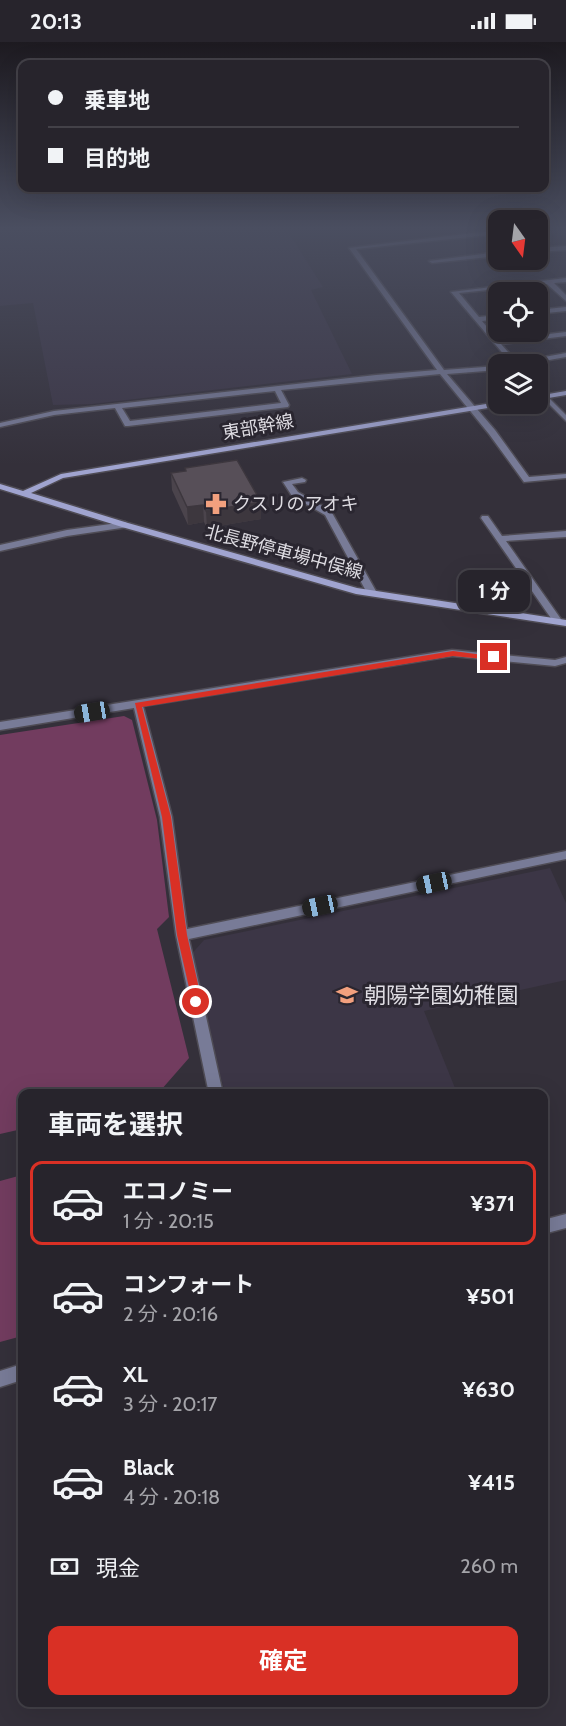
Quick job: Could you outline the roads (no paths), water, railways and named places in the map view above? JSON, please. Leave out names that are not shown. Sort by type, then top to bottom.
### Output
[{"type":"main road","points":[[548,396],[566,393]]},
{"type":"main road","name":"東部幹線","points":[[25,493],[61,476],[488,406]]},
{"type":"main road","name":"北長野停車場中俣線","points":[[0,486],[125,525],[372,593],[562,623]]},
{"type":"street","points":[[395,308],[442,372],[473,408],[527,480],[566,476]]},
{"type":"street","points":[[467,308],[488,332]]},
{"type":"street","points":[[548,311],[566,309]]},
{"type":"street","points":[[477,319],[488,317]]},
{"type":"street","points":[[548,336],[566,334]]},
{"type":"street","points":[[497,342],[508,354]]},
{"type":"street","points":[[548,358],[566,355]]},
{"type":"street","points":[[0,425],[54,413],[277,388],[488,369]]},
{"type":"street","points":[[117,406],[128,424],[285,405],[277,388]]},
{"type":"street","points":[[548,403],[566,419]]},
{"type":"street","points":[[302,480],[287,482],[295,494],[328,513],[372,593]]},
{"type":"street","points":[[485,518],[562,623]]},
{"type":"street","points":[[0,548],[67,533],[125,525]]},
{"type":"street","points":[[500,539],[566,534]]},
{"type":"street","points":[[0,726],[453,653],[555,663],[566,660]]},
{"type":"street","points":[[138,705],[166,817],[182,935],[215,1089]]},
{"type":"street","points":[[182,935],[566,855]]},
{"type":"street","points":[[548,1226],[566,1221]]},
{"type":"street","points":[[0,1378],[18,1373]]},
{"type":"place","name":"クスリのアオキ","points":[[216,504]]},
{"type":"place","name":"朝陽学園幼稚園","points":[[347,995]]}]
